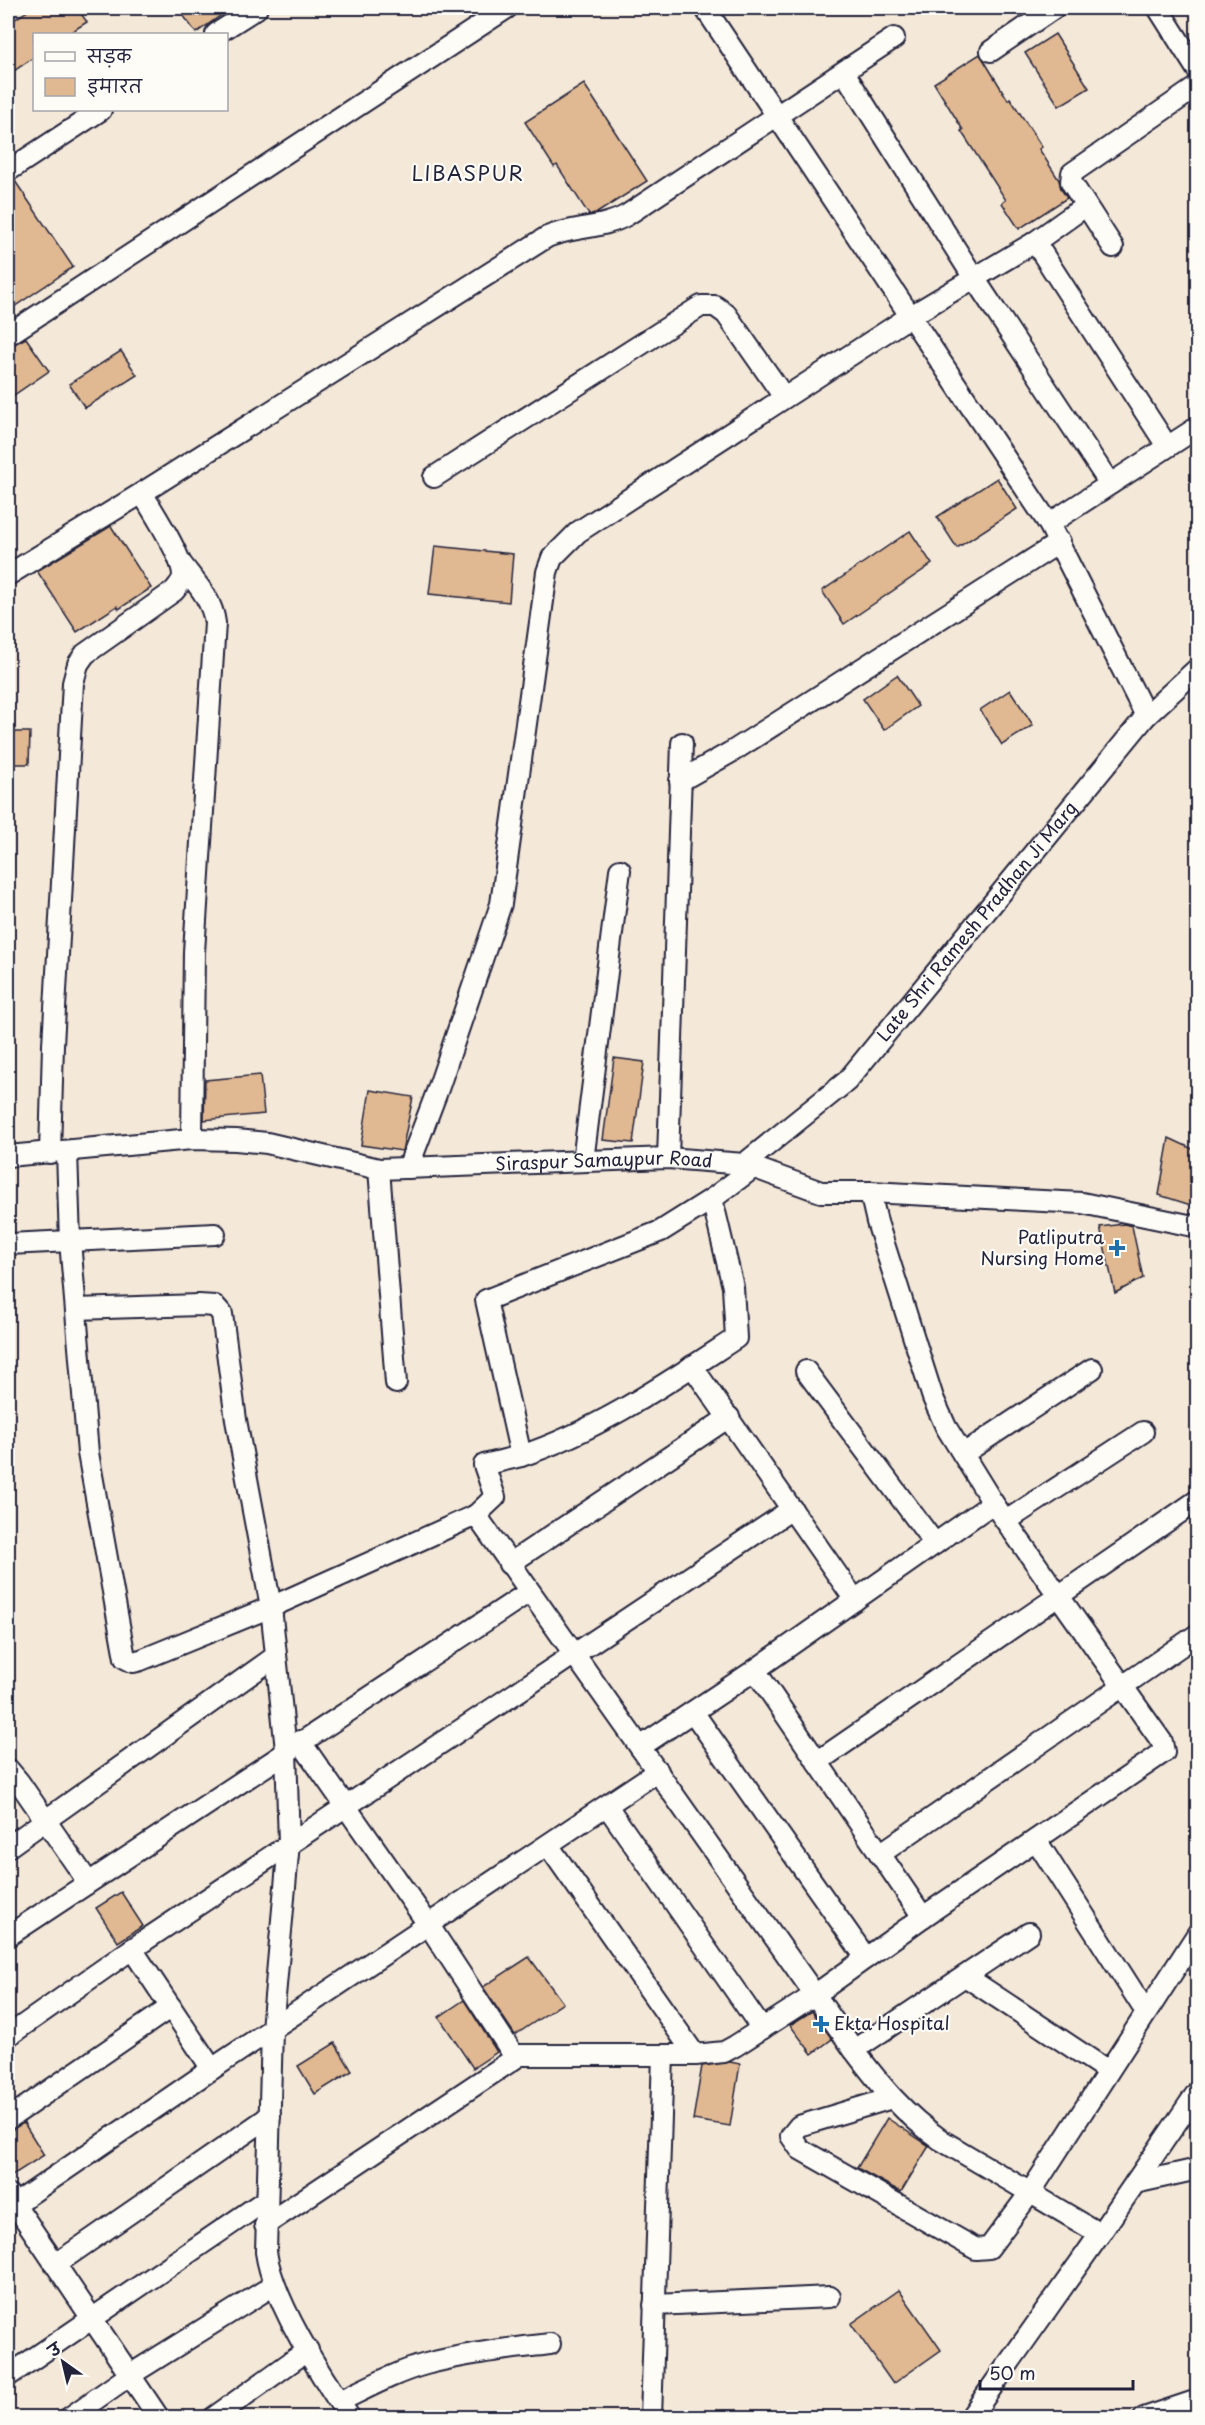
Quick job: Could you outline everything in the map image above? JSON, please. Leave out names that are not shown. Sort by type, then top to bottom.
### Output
[{"type":"street","points":[[218,33],[257,8]]},
{"type":"street","points":[[8,335],[507,8]]},
{"type":"street","points":[[705,8],[1049,524],[1146,716]]},
{"type":"street","points":[[991,51],[1054,8]]},
{"type":"street","points":[[1158,8],[1197,70]]},
{"type":"street","points":[[8,575],[548,237],[567,229],[619,220],[894,38]]},
{"type":"street","points":[[844,72],[974,278],[1110,484]]},
{"type":"street","points":[[1113,247],[1071,182],[1072,173],[1197,86]]},
{"type":"street","points":[[8,171],[99,111]]},
{"type":"street","points":[[408,1168],[438,1089],[501,904],[547,572],[552,558],[578,532],[909,317],[1035,242],[1077,212]]},
{"type":"street","points":[[1035,242],[1167,446]]},
{"type":"street","points":[[434,477],[701,306],[715,306],[726,314],[784,397]]},
{"type":"street","points":[[1049,524],[1197,427]]},
{"type":"street","points":[[142,493],[180,562],[204,593],[214,613],[215,623],[194,952],[192,1139]]},
{"type":"street","points":[[680,781],[733,751],[1060,542]]},
{"type":"street","points":[[180,562],[183,574],[181,582],[174,591],[85,654],[78,664],[74,682],[53,1045],[58,1152],[70,1242],[88,1453],[125,1658],[133,1662],[141,1660],[271,1607],[476,1515],[495,1497],[484,1465],[521,1456],[552,1445],[625,1409],[736,1338],[733,1287],[712,1199]]},
{"type":"street","name":"Late Shri Ramesh Pradhan Ji Marg","points":[[521,1456],[486,1300],[661,1231],[712,1199],[847,1082],[1146,716],[1197,668]]},
{"type":"street","points":[[668,1158],[682,743]]},
{"type":"street","points":[[583,1161],[620,870]]},
{"type":"street","name":"Siraspur Samaypur Road","points":[[8,1156],[192,1139],[267,1143],[379,1169],[668,1158],[748,1166],[821,1192],[870,1192],[1082,1203],[1197,1227]]},
{"type":"street","points":[[379,1169],[396,1383]]},
{"type":"street","points":[[265,2225],[515,2057],[526,2054],[695,2055],[724,2052],[816,1994],[923,1917],[1164,1752],[1162,1742],[993,1503],[946,1427],[933,1398],[877,1222],[870,1192]]},
{"type":"street","points":[[8,1244],[215,1234]]},
{"type":"street","points":[[76,1309],[199,1305],[215,1306],[222,1314],[236,1420],[271,1607],[276,1656],[293,1746],[289,1843],[272,2029],[265,2225],[268,2268],[274,2284],[308,2350],[344,2412],[377,2383],[424,2365],[480,2352],[550,2344]]},
{"type":"street","points":[[692,1366],[855,1600]]},
{"type":"street","points":[[963,1454],[1092,1369]]},
{"type":"street","points":[[806,1371],[935,1544]]},
{"type":"street","points":[[509,1564],[729,1417]]},
{"type":"street","points":[[1006,1521],[1143,1432]]},
{"type":"street","points":[[817,1762],[1197,1500]]},
{"type":"street","points":[[640,1747],[755,1670],[993,1503]]},
{"type":"street","points":[[8,2036],[289,1843],[792,1509]]},
{"type":"street","points":[[476,1515],[854,2050],[892,2098],[917,2123],[941,2140],[1100,2234]]},
{"type":"street","points":[[8,1936],[529,1592]]},
{"type":"street","points":[[880,1854],[1197,1634]]},
{"type":"street","points":[[8,1847],[276,1656]]},
{"type":"street","points":[[755,1670],[923,1917]]},
{"type":"street","points":[[693,1712],[866,1958]]},
{"type":"street","points":[[293,1746],[345,1807],[428,1924],[515,2057]]},
{"type":"street","points":[[8,1769],[20,1782],[88,1882]]},
{"type":"street","points":[[159,2418],[56,2264],[10,2202],[658,1771]]},
{"type":"street","points":[[607,1806],[762,2029]]},
{"type":"street","points":[[1036,1840],[1146,2012]]},
{"type":"street","points":[[548,1845],[695,2055]]},
{"type":"street","points":[[854,2050],[1029,1933]]},
{"type":"street","points":[[892,2098],[799,2126],[791,2136],[793,2142],[800,2149],[976,2249],[989,2248],[1030,2193],[1197,1933]]},
{"type":"street","points":[[132,1949],[212,2069]]},
{"type":"street","points":[[965,1976],[1108,2071]]},
{"type":"street","points":[[8,2119],[171,2007]]},
{"type":"street","points":[[651,2418],[663,2055]]},
{"type":"street","points":[[970,2418],[1100,2234],[1197,2091]]},
{"type":"street","points":[[56,2264],[270,2116]]},
{"type":"street","points":[[1135,2183],[1197,2169]]},
{"type":"street","points":[[8,2376],[266,2200]]},
{"type":"street","points":[[69,2418],[274,2284]]},
{"type":"street","points":[[654,2305],[830,2297]]},
{"type":"street","points":[[213,2418],[308,2350]]},
{"type":"street","points":[[1144,2418],[1197,2400]]},
{"type":"building","points":[[32,8],[77,8],[87,22],[70,33],[33,33],[33,58],[8,75],[8,24]]},
{"type":"building","points":[[178,8],[231,8],[196,33]]},
{"type":"building","points":[[1055,34],[1089,88],[1059,106],[1025,53]]},
{"type":"building","points":[[980,54],[1008,100],[1010,98],[1042,147],[1039,149],[1059,180],[1061,189],[1067,198],[1019,229],[1002,203],[1006,200],[961,131],[963,130],[934,83]]},
{"type":"building","points":[[584,84],[647,181],[597,213],[589,215],[557,165],[554,167],[525,122]]},
{"type":"building","points":[[15,181],[73,267],[8,311],[8,183]]},
{"type":"building","points":[[8,311],[13,318],[8,321]]},
{"type":"building","points":[[26,338],[49,371],[8,399],[8,347]]},
{"type":"building","points":[[121,351],[137,375],[85,408],[69,384]]},
{"type":"building","points":[[997,478],[1017,509],[957,548],[937,517]]},
{"type":"building","points":[[111,526],[151,588],[119,609],[117,606],[77,632],[37,571]]},
{"type":"building","points":[[910,531],[932,564],[844,624],[822,591]]},
{"type":"building","points":[[435,546],[513,554],[509,602],[429,594]]},
{"type":"building","points":[[897,675],[918,706],[884,730],[863,699]]},
{"type":"building","points":[[1010,690],[1033,725],[1002,745],[980,710]]},
{"type":"building","points":[[8,732],[30,732],[29,764],[8,764]]},
{"type":"building","points":[[614,1058],[644,1062],[633,1143],[603,1140]]},
{"type":"building","points":[[260,1075],[264,1114],[204,1120],[205,1080]]},
{"type":"building","points":[[370,1090],[413,1097],[402,1151],[361,1145]]},
{"type":"building","points":[[1169,1138],[1197,1151],[1197,1207],[1159,1195]]},
{"type":"building","points":[[1124,1224],[1132,1226],[1143,1278],[1115,1293],[1100,1227]]},
{"type":"building","points":[[121,1892],[143,1926],[118,1942],[96,1908]]},
{"type":"building","points":[[529,1957],[563,2003],[515,2035],[483,1987]]},
{"type":"building","points":[[464,2000],[497,2052],[473,2068],[439,2017]]},
{"type":"building","points":[[812,2011],[832,2039],[812,2054],[790,2025]]},
{"type":"building","points":[[335,2043],[352,2071],[315,2094],[298,2066]]},
{"type":"building","points":[[730,2062],[740,2064],[730,2126],[693,2120],[702,2066]]},
{"type":"building","points":[[887,2118],[929,2146],[901,2192],[857,2168]]},
{"type":"building","points":[[24,2123],[44,2155],[8,2178],[8,2131]]},
{"type":"building","points":[[899,2290],[941,2350],[893,2384],[851,2324]]},
{"type":"place","name":"Patliputra Nursing Home","points":[[1117,1248]]},
{"type":"place","name":"Ekta Hospital","points":[[821,2024]]},
{"type":"district","name":"LIBASPUR","points":[[468,174]]}]
